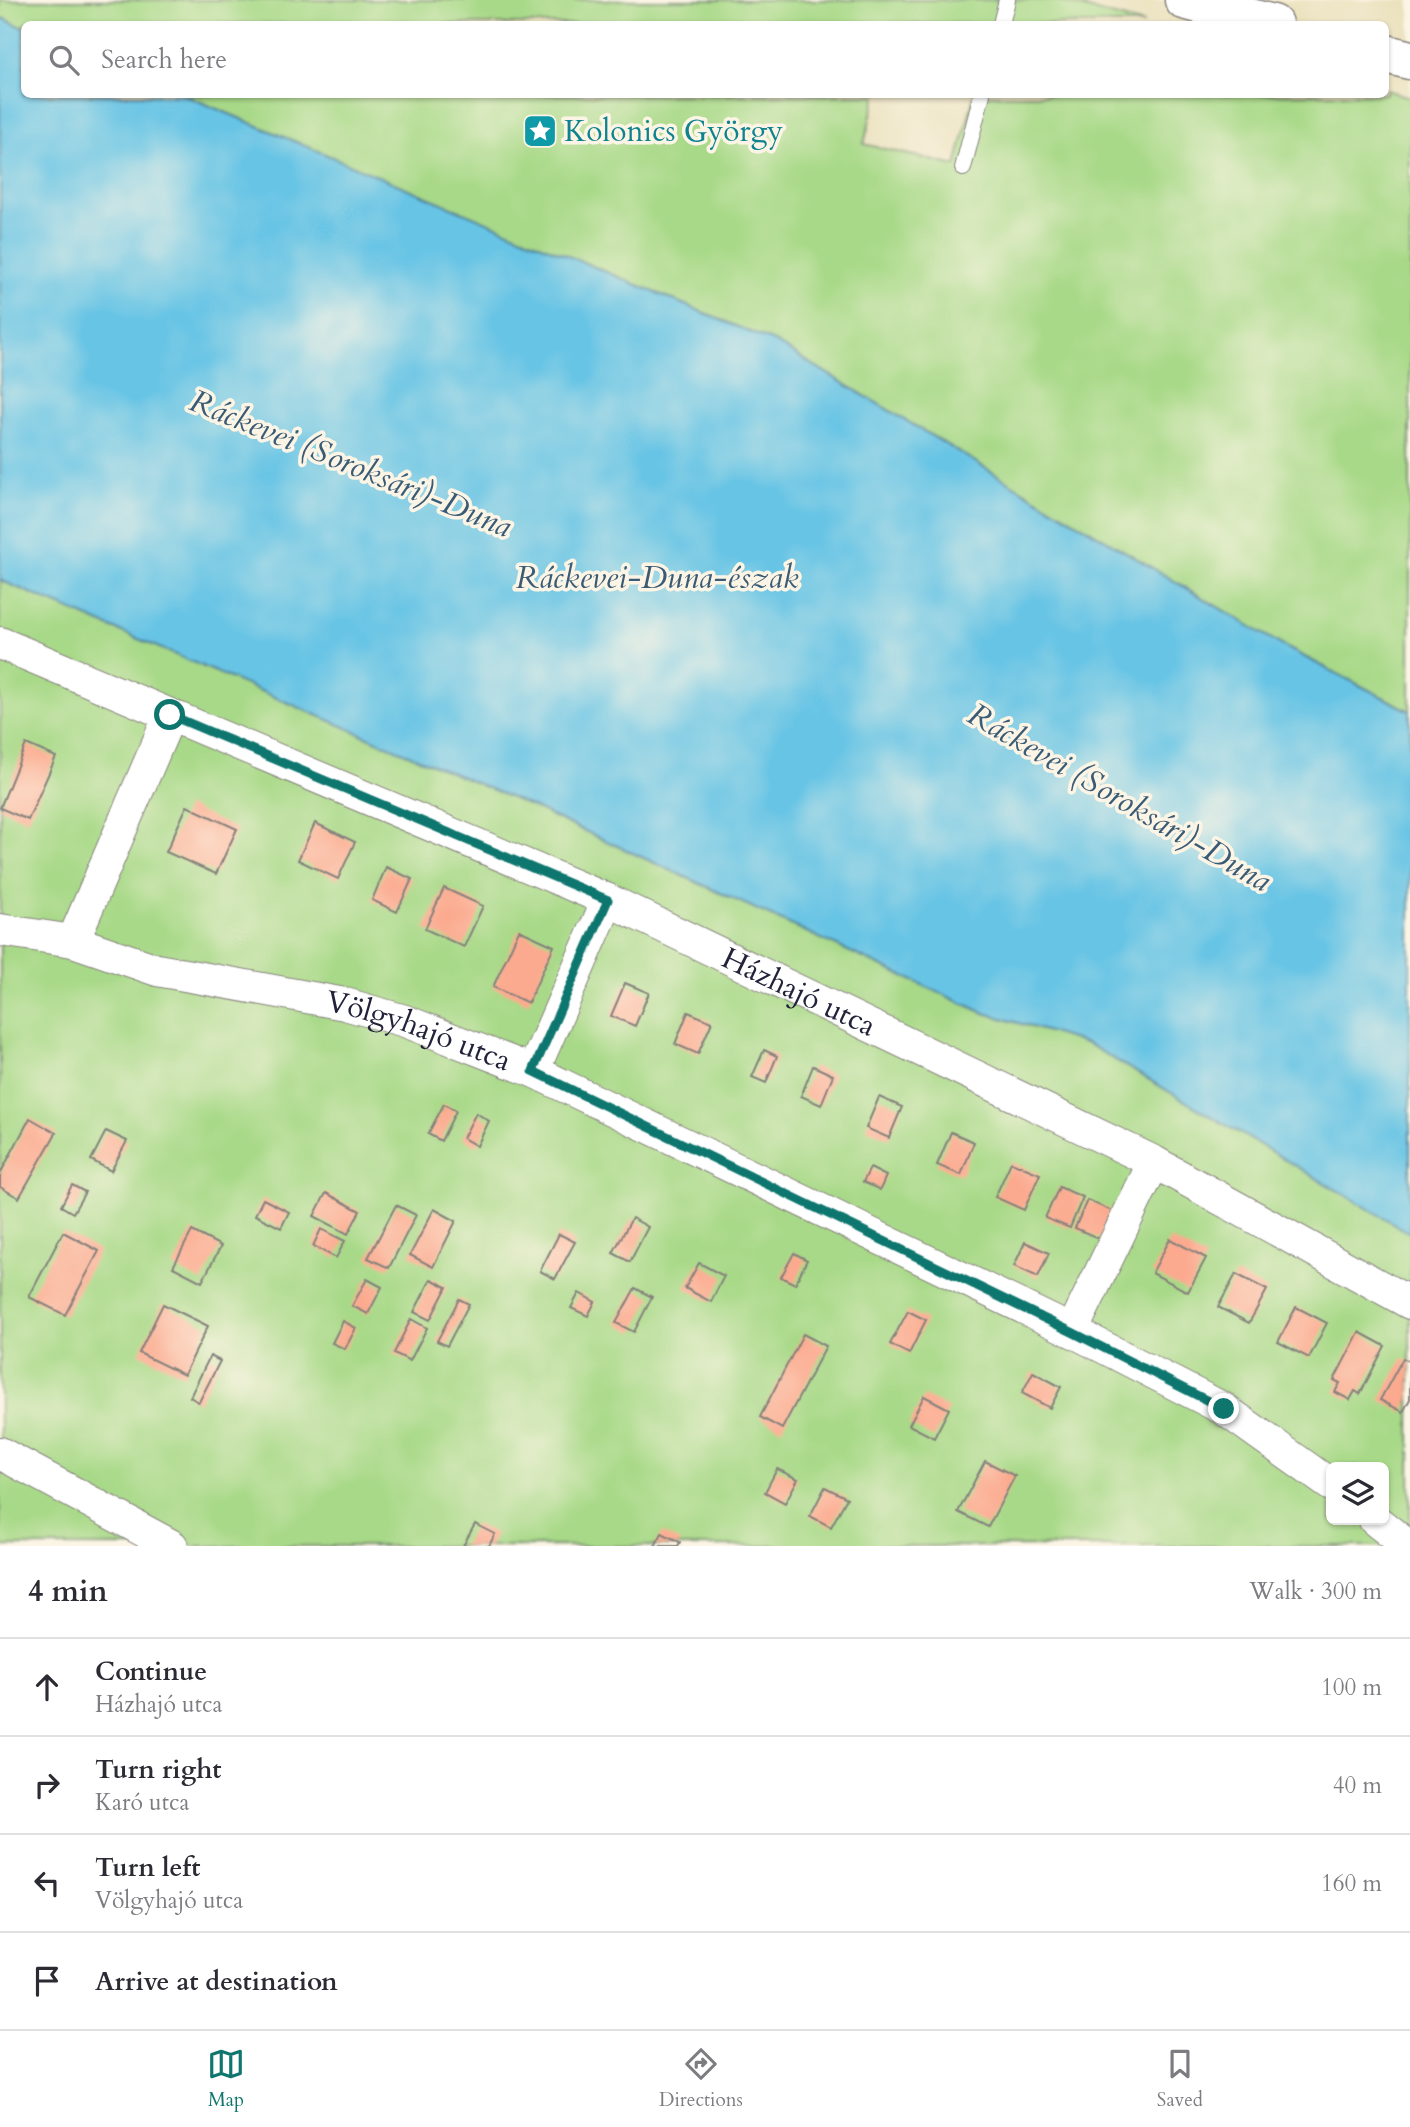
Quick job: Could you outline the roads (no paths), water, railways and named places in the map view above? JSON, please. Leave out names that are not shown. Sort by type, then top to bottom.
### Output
[{"type":"street","points":[[1193,1],[1263,21]]},
{"type":"street","points":[[1389,55],[1410,60]]},
{"type":"street","name":"Házhajó utca","points":[[0,643],[608,900],[1154,1162],[1410,1303]]},
{"type":"street","points":[[74,941],[170,715]]},
{"type":"street","points":[[533,1071],[608,900]]},
{"type":"street","name":"Völgyhajó utca","points":[[0,930],[74,941],[157,970],[357,1007],[405,1021],[533,1071],[1072,1332],[1224,1409],[1326,1481]]},
{"type":"street","points":[[1072,1332],[1154,1162]]},
{"type":"street","points":[[0,1453],[172,1546]]},
{"type":"street","points":[[1381,1525],[1408,1546]]},
{"type":"lane","points":[[1002,21],[1007,0]]},
{"type":"lane","points":[[963,169],[981,98]]},
{"type":"water","name":"Ráckevei-Duna-észak","points":[[0,17],[21,27],[21,98],[191,98],[776,343],[1285,647],[1410,711],[1410,1233],[1088,1044],[982,1012],[523,803],[0,580]]},
{"type":"place","name":"Kolonics György","points":[[540,131]]},
{"type":"water label","name":"Ráckevei (Soroksári)-Duna","points":[[351,463]]},
{"type":"water label","name":"Ráckevei (Soroksári)-Duna","points":[[1120,797]]}]
